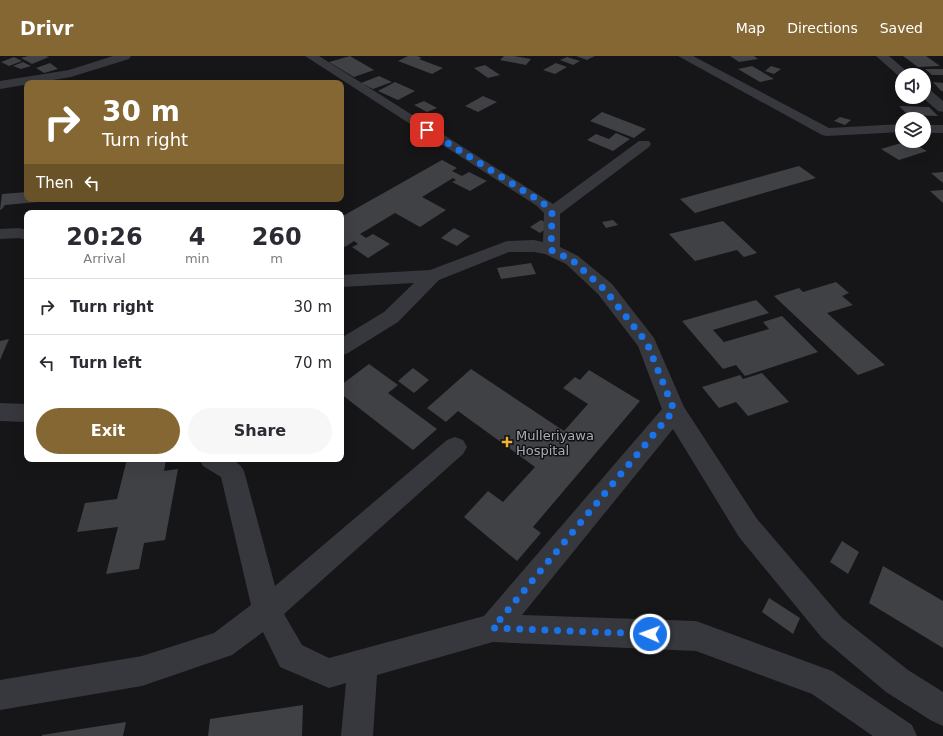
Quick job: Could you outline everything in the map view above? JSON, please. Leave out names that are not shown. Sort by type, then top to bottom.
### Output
[{"type":"street","points":[[84,56],[101,64]]},
{"type":"street","points":[[35,80],[101,64],[125,56]]},
{"type":"street","points":[[311,56],[543,203],[552,212],[551,250]]},
{"type":"street","points":[[684,56],[827,132],[895,128]]},
{"type":"street","points":[[882,56],[897,68]]},
{"type":"street","points":[[0,85],[24,82]]},
{"type":"street","points":[[931,98],[943,108]]},
{"type":"street","points":[[931,129],[943,129]]},
{"type":"street","points":[[552,212],[644,144]]},
{"type":"street","points":[[0,234],[24,234]]},
{"type":"street","points":[[344,281],[432,276],[507,247],[534,246],[551,250],[572,260],[605,290],[647,343],[674,410],[748,528],[832,628],[897,681],[943,710]]},
{"type":"street","points":[[344,346],[391,317],[432,276]]},
{"type":"street","points":[[493,628],[674,410]]},
{"type":"street","points":[[0,412],[24,413]]},
{"type":"street","points":[[0,695],[142,671],[222,645],[267,611],[454,446]]},
{"type":"street","points":[[228,463],[267,611],[291,656],[329,673],[493,628],[696,636],[821,682],[901,736]]},
{"type":"street","points":[[357,736],[363,663]]},
{"type":"building","points":[[28,56],[49,57],[32,64],[21,58]]},
{"type":"building","points":[[350,56],[374,70],[354,77],[329,62]]},
{"type":"building","points":[[408,56],[417,56],[422,58],[419,59],[443,68],[432,74],[398,61]]},
{"type":"building","points":[[504,56],[531,59],[526,65],[500,60]]},
{"type":"building","points":[[576,56],[595,56],[587,60]]},
{"type":"building","points":[[730,56],[754,56],[758,59],[739,62]]},
{"type":"building","points":[[903,56],[926,56],[940,66],[918,67]]},
{"type":"building","points":[[14,57],[22,61],[9,66],[1,62]]},
{"type":"building","points":[[567,57],[580,61],[573,65],[560,60]]},
{"type":"building","points":[[23,62],[31,66],[21,69],[13,66]]},
{"type":"building","points":[[50,63],[58,69],[44,73],[36,68]]},
{"type":"building","points":[[556,63],[567,67],[555,74],[543,70]]},
{"type":"building","points":[[485,65],[500,75],[488,78],[474,68]]},
{"type":"building","points":[[752,66],[774,79],[760,82],[738,69]]},
{"type":"building","points":[[771,66],[781,69],[774,74],[765,71]]},
{"type":"building","points":[[931,69],[943,69],[943,75],[932,75]]},
{"type":"building","points":[[379,76],[392,82],[373,89],[361,83]]},
{"type":"building","points":[[395,82],[415,91],[398,100],[378,91]]},
{"type":"building","points":[[933,82],[943,83],[943,91],[941,91]]},
{"type":"building","points":[[483,96],[497,102],[478,112],[465,106]]},
{"type":"building","points":[[424,101],[437,108],[427,112],[414,105]]},
{"type":"building","points":[[899,106],[929,107],[938,116],[931,116],[931,112],[905,112]]},
{"type":"building","points":[[602,112],[646,129],[634,138],[590,121]]},
{"type":"building","points":[[840,117],[851,120],[845,125],[834,121]]},
{"type":"building","points":[[616,133],[630,139],[613,151],[587,140],[596,134],[609,139]]},
{"type":"building","points":[[895,145],[895,148],[921,148],[927,151],[899,160],[881,149]]},
{"type":"building","points":[[442,160],[457,168],[452,171],[462,176],[469,172],[487,181],[470,191],[452,182],[456,180],[453,178],[422,197],[446,210],[420,227],[395,213],[360,234],[366,238],[373,234],[390,244],[368,258],[352,247],[358,244],[354,241],[344,246],[344,215]]},
{"type":"building","points":[[799,166],[816,178],[695,213],[680,199]]},
{"type":"building","points":[[943,172],[943,183],[931,173]]},
{"type":"building","points":[[943,190],[943,203],[930,191]]},
{"type":"building","points":[[24,192],[24,202],[37,202],[5,205],[0,210],[2,194]]},
{"type":"building","points":[[541,220],[551,225],[540,233],[530,227]]},
{"type":"building","points":[[613,220],[618,225],[606,228],[602,222]]},
{"type":"building","points":[[723,221],[757,253],[744,257],[737,250],[695,261],[669,234]]},
{"type":"building","points":[[454,228],[470,236],[457,246],[441,238]]},
{"type":"building","points":[[531,263],[536,274],[501,279],[497,268]]},
{"type":"building","points":[[836,282],[849,293],[842,296],[853,305],[827,313],[885,365],[858,375],[774,296],[799,288],[803,292]]},
{"type":"building","points":[[756,300],[769,313],[713,330],[724,342],[769,329],[763,322],[782,316],[818,352],[745,376],[736,365],[723,369],[682,321]]},
{"type":"building","points":[[9,339],[0,360],[0,341]]},
{"type":"building","points":[[369,364],[398,385],[388,393],[437,429],[413,450],[344,396],[344,383]]},
{"type":"building","points":[[413,368],[429,380],[414,393],[398,381]]},
{"type":"building","points":[[471,369],[564,431],[588,404],[563,388],[575,377],[580,380],[589,370],[640,401],[533,527],[541,533],[517,561],[464,517],[488,491],[503,502],[535,467],[458,411],[446,422],[427,408]]},
{"type":"building","points":[[762,373],[789,402],[748,416],[736,402],[719,408],[702,387],[740,375],[743,379]]},
{"type":"building","points":[[126,462],[166,462],[164,471],[178,469],[165,540],[144,543],[139,569],[106,574],[118,527],[77,532],[85,503],[117,499]]},
{"type":"building","points":[[842,541],[859,552],[848,574],[830,562]]},
{"type":"building","points":[[883,566],[943,601],[943,648],[869,603]]},
{"type":"building","points":[[769,598],[800,618],[793,634],[762,612]]},
{"type":"building","points":[[303,705],[302,736],[208,736],[210,719]]},
{"type":"building","points":[[126,722],[123,736],[42,736],[42,735]]},
{"type":"place","name":"Mulleriyawa Hospital","points":[[507,442]]},
{"type":"route","points":[[427,130],[543,203],[552,212],[551,250],[572,260],[605,290],[647,343],[674,410],[493,628],[650,634]]}]
